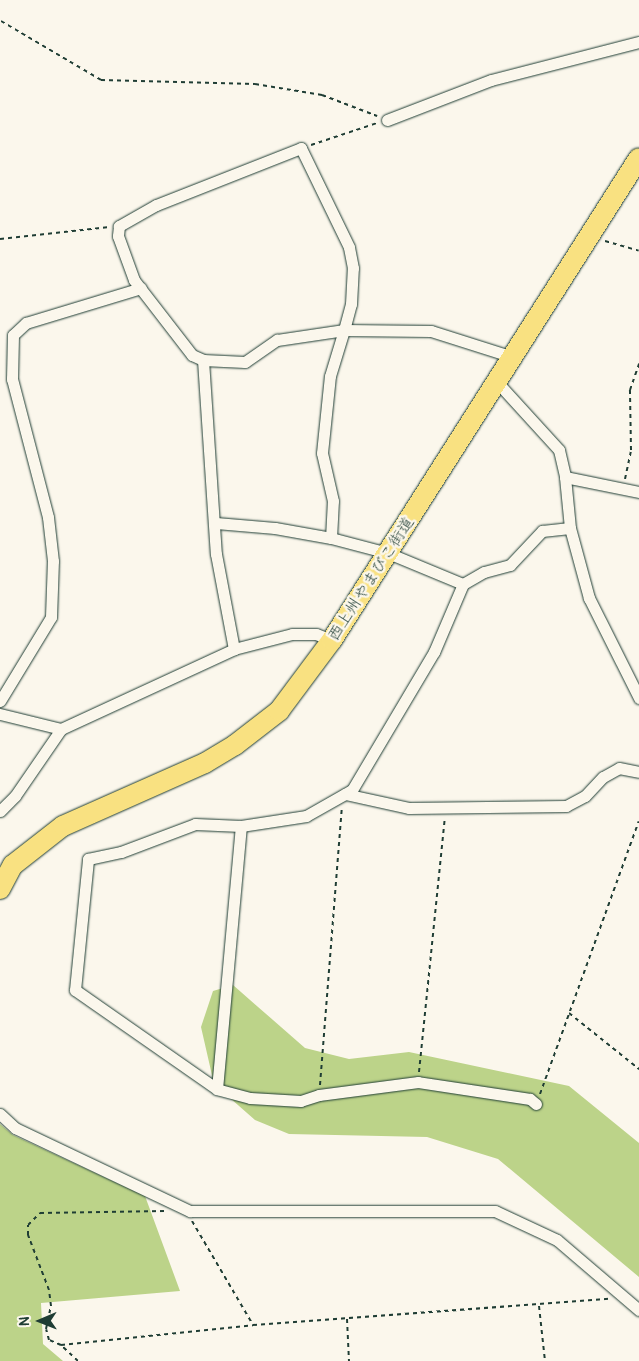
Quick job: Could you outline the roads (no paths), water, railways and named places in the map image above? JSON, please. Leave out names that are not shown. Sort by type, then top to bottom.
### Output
[{"type":"highway","name":"西上州やまびこ街道","points":[[0,889],[13,866],[63,826],[205,763],[235,745],[279,711],[332,640],[639,158]]},
{"type":"street","points":[[387,120],[491,80],[639,42]]},
{"type":"street","points":[[330,538],[334,523],[334,501],[322,453],[330,376],[344,330],[351,295],[353,268],[349,247],[301,148],[156,205],[119,226],[118,236],[134,280],[192,355],[203,360],[245,362],[277,340],[344,330],[431,330],[513,357]]},
{"type":"street","points":[[0,701],[51,617],[53,570],[48,517],[12,379],[13,335],[26,323],[141,288]]},
{"type":"street","points":[[203,360],[205,418],[216,523],[216,554],[234,650]]},
{"type":"street","points":[[497,382],[559,450],[565,477],[570,528],[588,598],[639,698]]},
{"type":"street","points":[[565,477],[639,492]]},
{"type":"street","points":[[216,523],[275,528],[330,538],[388,553],[463,584]]},
{"type":"street","points":[[536,1104],[530,1099],[418,1082],[319,1095],[301,1101],[250,1098],[217,1090],[75,990],[88,859],[121,852],[195,824],[240,826],[306,816],[352,790],[434,652],[463,584],[484,572],[510,565],[542,531],[570,528]]},
{"type":"street","points":[[0,811],[15,796],[61,729],[234,650],[292,634],[316,634],[332,640]]},
{"type":"street","points":[[0,714],[61,729]]},
{"type":"street","points":[[345,794],[409,808],[446,806],[566,806],[585,796],[603,776],[619,768],[639,772]]},
{"type":"street","points":[[217,1090],[240,826]]},
{"type":"street","points":[[0,1114],[16,1128],[190,1211],[494,1211],[557,1240],[627,1297],[639,1310]]}]
